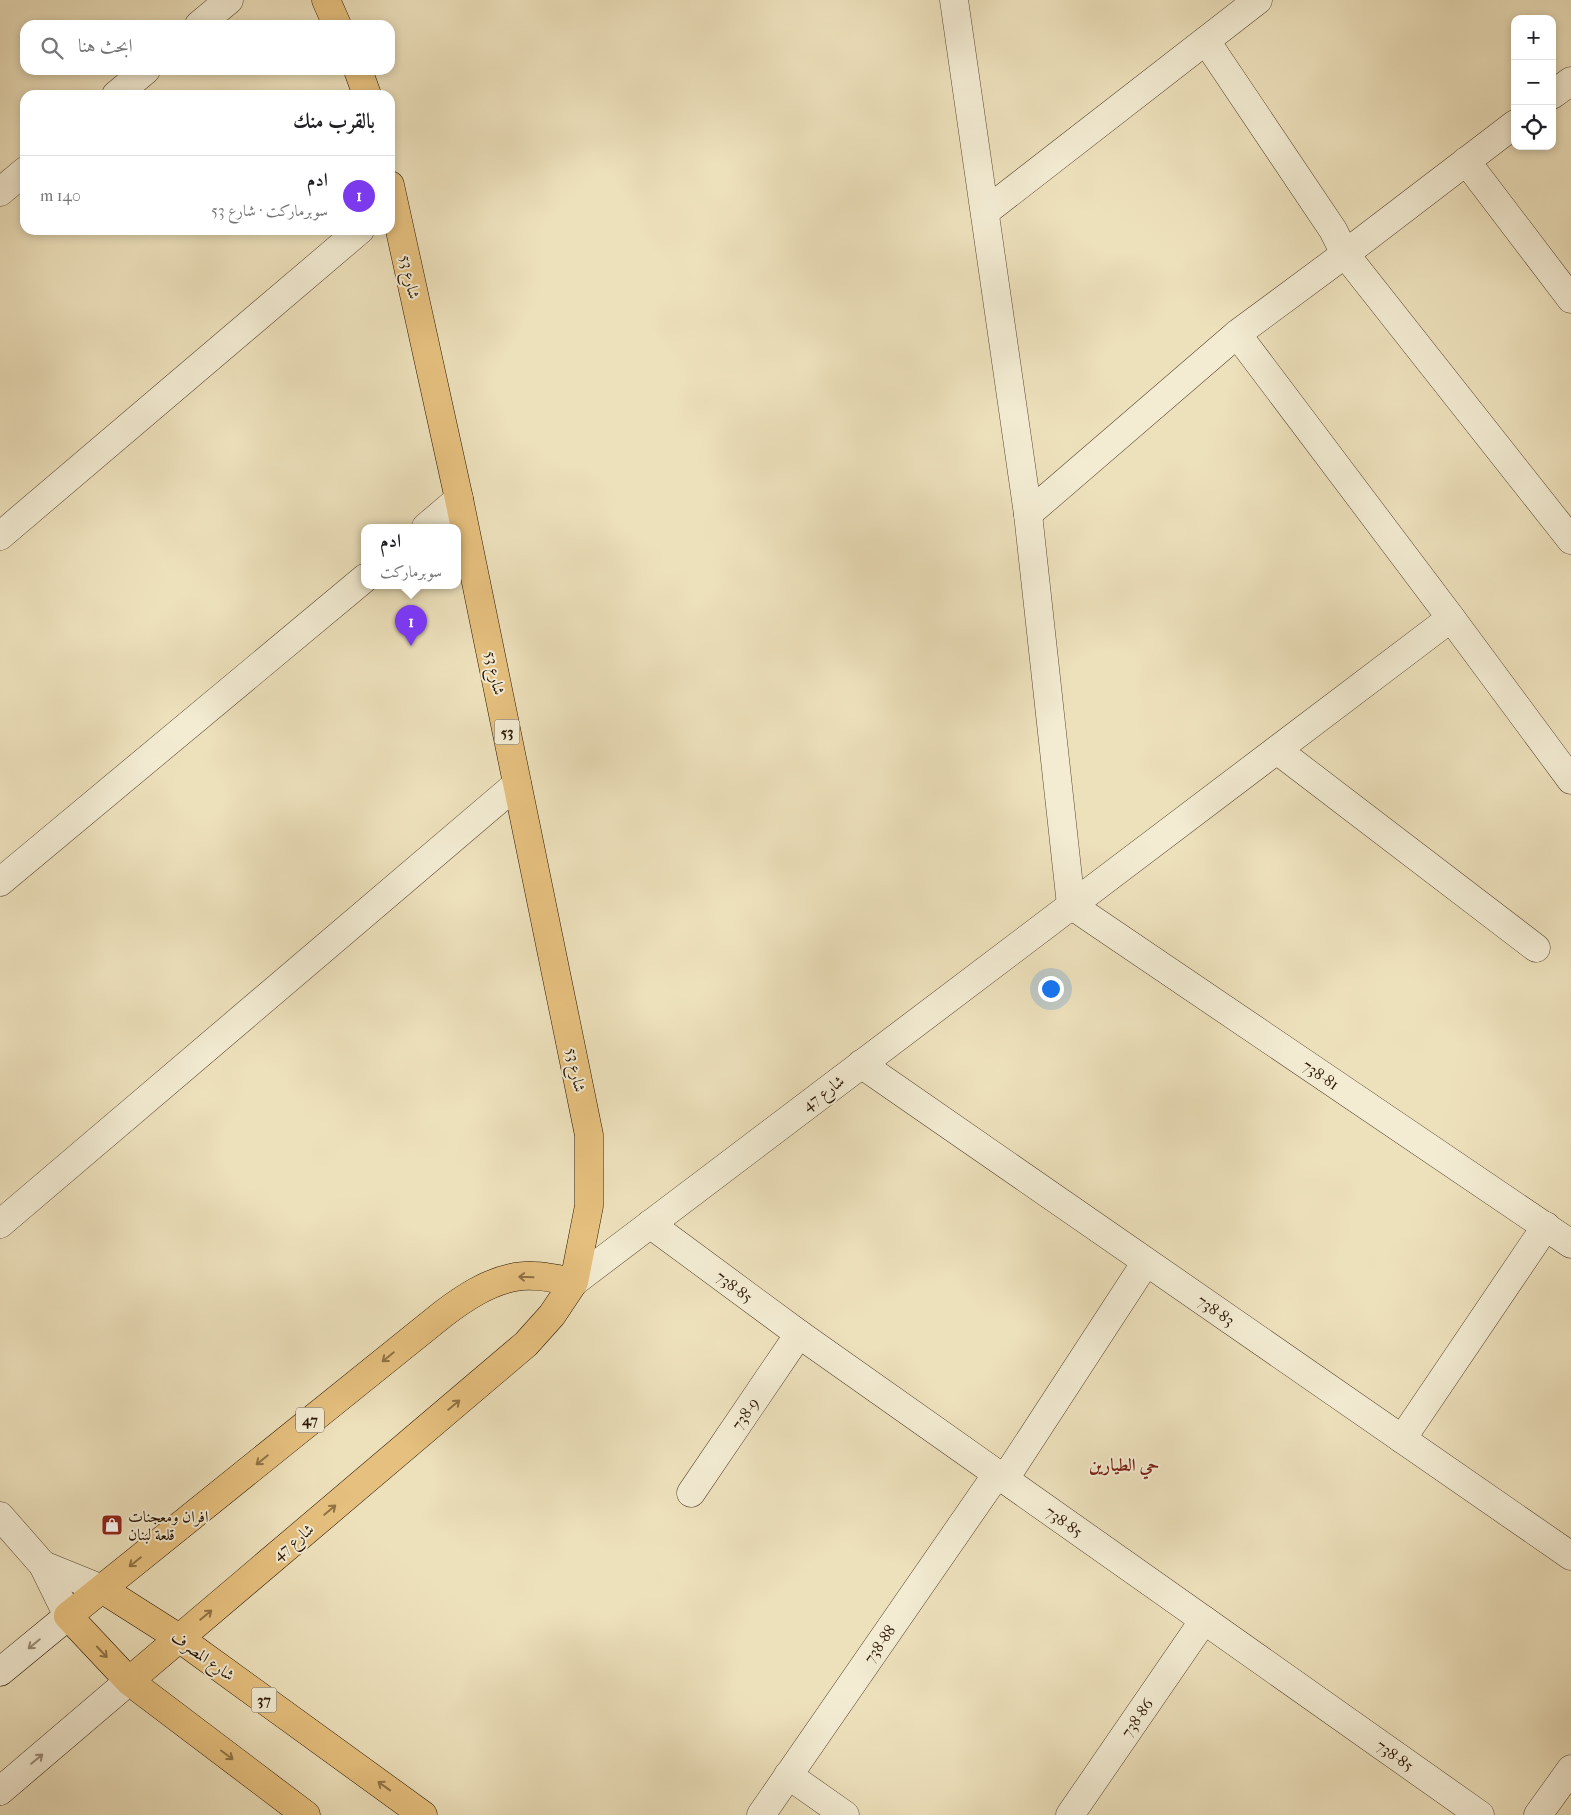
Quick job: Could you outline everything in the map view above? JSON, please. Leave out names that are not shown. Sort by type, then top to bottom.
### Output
[{"type":"main road","points":[[326,0],[335,20]]},
{"type":"main road","points":[[360,75],[365,90]]},
{"type":"main road","name":"شارع 53","points":[[395,215],[460,499],[589,1135],[589,1206],[574,1282]]},
{"type":"main road","name":"47","points":[[68,1616],[468,1295],[517,1276],[542,1277],[574,1282]]},
{"type":"main road","name":"شارع 47","points":[[129,1681],[526,1344],[552,1315],[574,1282]]},
{"type":"main road","name":"شارع المصرف","points":[[102,1588],[179,1638],[423,1815]]},
{"type":"main road","points":[[68,1616],[129,1681],[306,1815]]},
{"type":"street","points":[[205,20],[229,0]]},
{"type":"street","points":[[954,0],[1028,514],[1071,905]]},
{"type":"street","points":[[985,212],[1206,41],[1243,5]]},
{"type":"street","points":[[1206,41],[1334,230],[1345,254],[1571,540]]},
{"type":"street","points":[[122,90],[140,75]]},
{"type":"street","points":[[1556,92],[1571,81]]},
{"type":"street","points":[[1028,514],[1236,334],[1345,254],[1511,127]]},
{"type":"street","points":[[1466,161],[1571,300]]},
{"type":"street","points":[[0,192],[20,175]]},
{"type":"street","points":[[0,536],[354,235]]},
{"type":"street","points":[[1236,334],[1571,780]]},
{"type":"street","points":[[430,524],[460,499]]},
{"type":"street","points":[[0,882],[361,581]]},
{"type":"street","name":"شارع 47","points":[[574,1282],[1451,618]]},
{"type":"street","points":[[1277,750],[1536,948]]},
{"type":"street","points":[[0,1224],[517,784]]},
{"type":"street","name":"738-81","points":[[1071,905],[1571,1244]]},
{"type":"street","name":"738-83","points":[[861,1064],[1571,1556]]},
{"type":"street","name":"738-85","points":[[650,1224],[799,1334],[1480,1815]]},
{"type":"street","points":[[1402,1439],[1546,1226]]},
{"type":"street","name":"738-88","points":[[761,1815],[1000,1477],[1146,1262]]},
{"type":"street","name":"738-9","points":[[691,1493],[799,1334]]},
{"type":"street","points":[[0,1516],[43,1565],[68,1616]]},
{"type":"street","points":[[43,1565],[102,1588]]},
{"type":"street","name":"47","points":[[0,1672],[68,1616]]},
{"type":"street","name":"738-86","points":[[1070,1815],[1204,1620]]},
{"type":"street","name":"شارع 47","points":[[0,1791],[129,1681]]},
{"type":"street","points":[[1538,1815],[1571,1769]]},
{"type":"street","points":[[788,1775],[845,1815]]},
{"type":"place","name":"ادم","points":[[411,646]]},
{"type":"place","name":"افران ومعجنات قلعة لبنان","points":[[112,1525]]},
{"type":"district","name":"حي الطيارين","points":[[1124,1465]]}]
